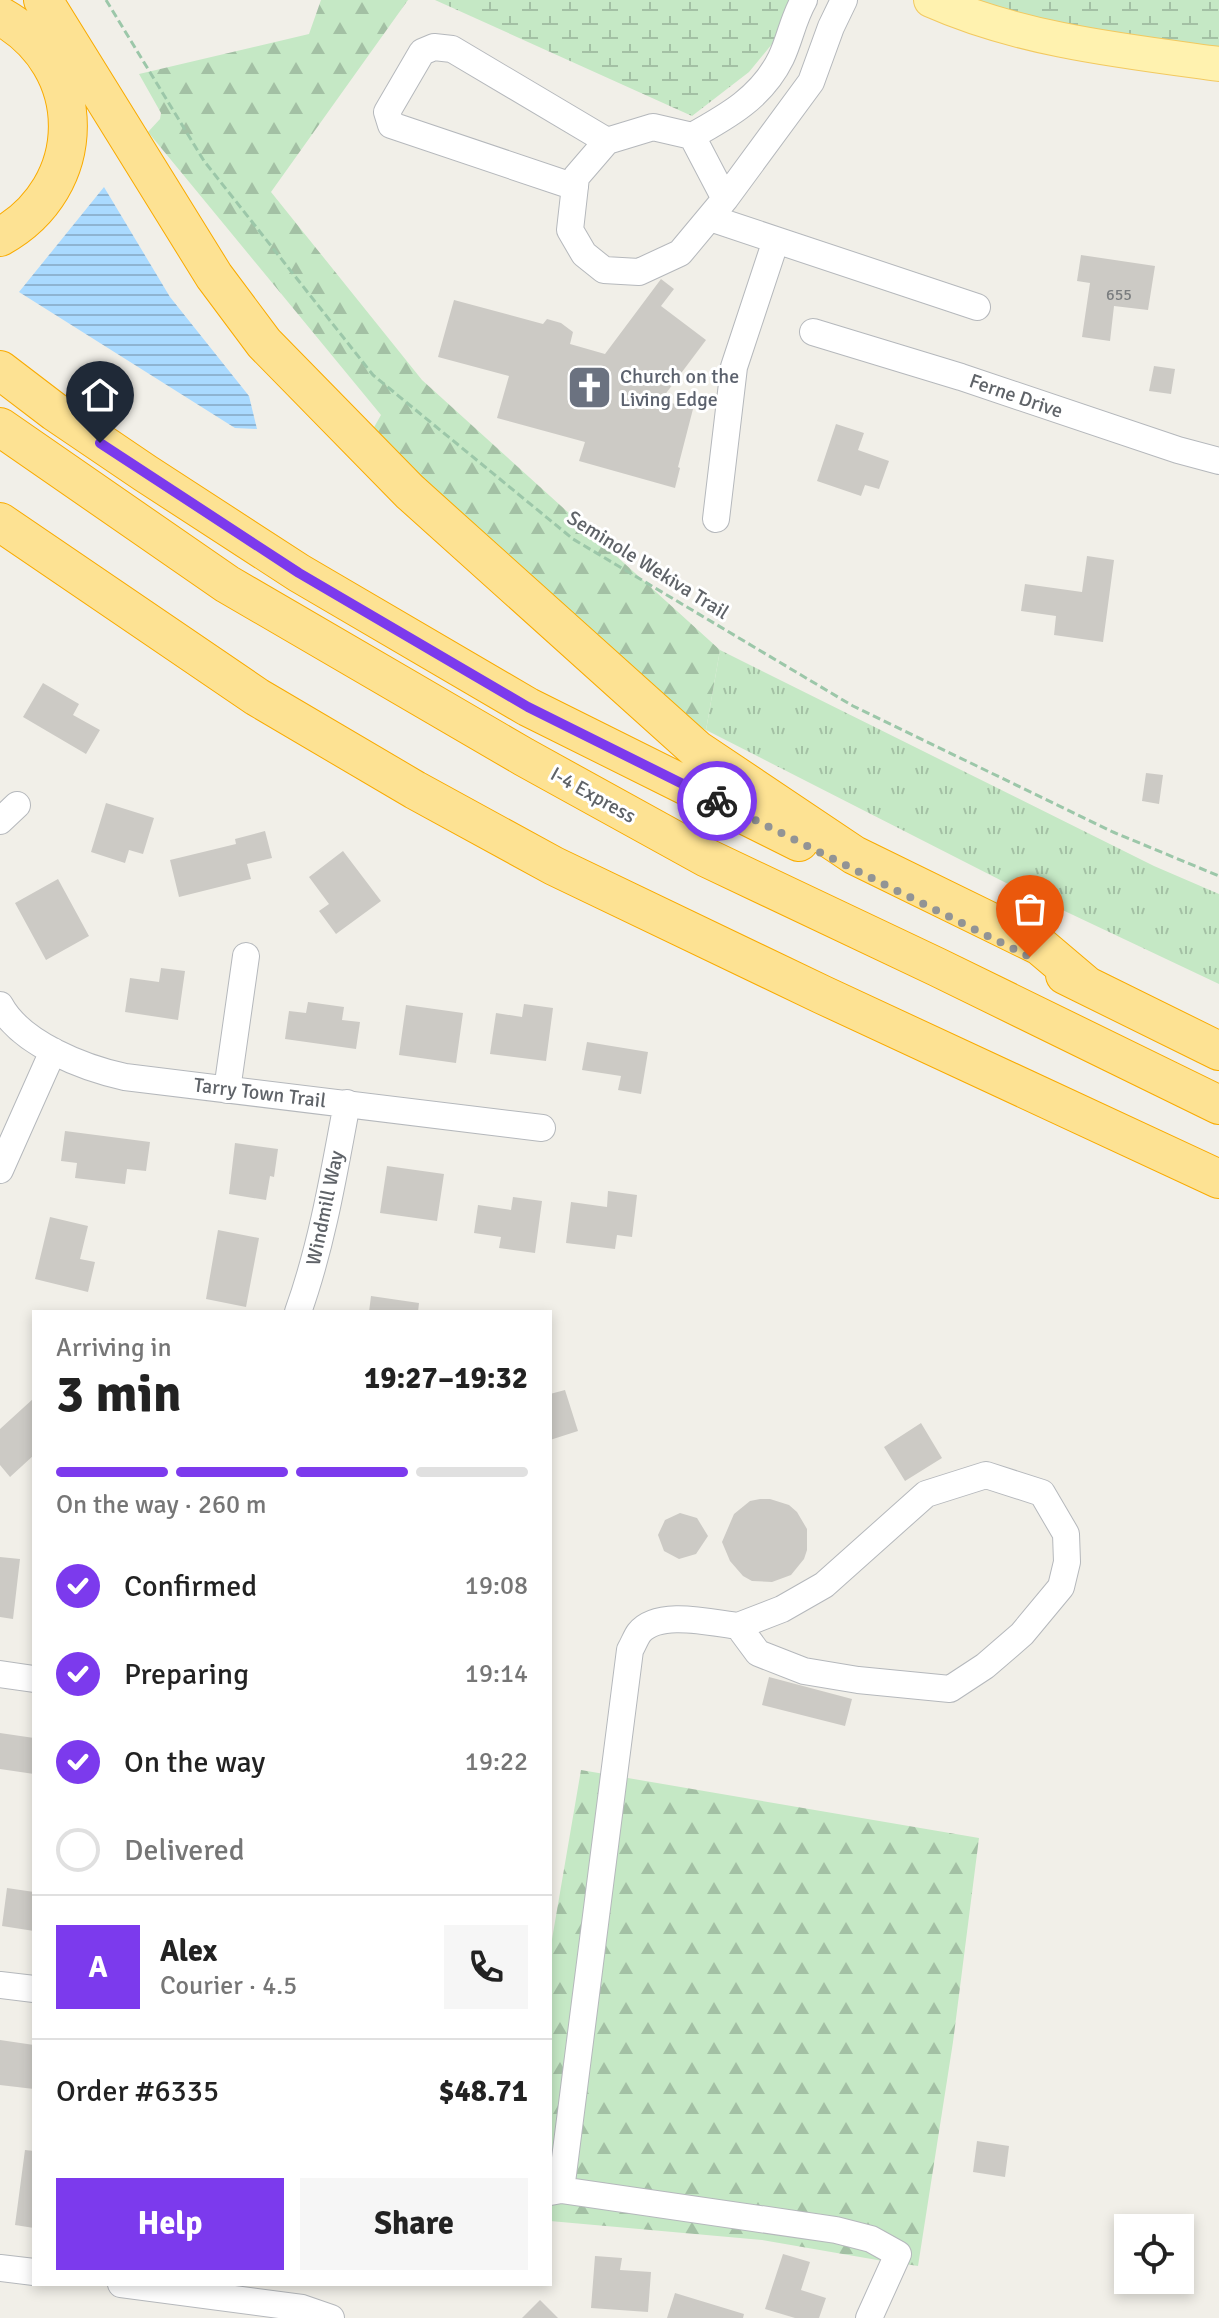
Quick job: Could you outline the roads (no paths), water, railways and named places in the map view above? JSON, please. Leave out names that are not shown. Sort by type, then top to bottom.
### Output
[{"type":"highway","points":[[43,0],[230,298],[264,343],[410,492],[696,749],[854,855],[1040,946],[1086,985]]},
{"type":"highway","points":[[0,16],[14,24],[49,60],[60,81],[69,124],[60,173],[48,194],[35,213],[18,228],[0,237]]},
{"type":"highway","points":[[0,370],[132,465],[299,573],[528,707],[1219,1051]]},
{"type":"highway","name":"I-4 Express","points":[[0,427],[227,584],[524,757],[707,858],[1219,1105]]},
{"type":"highway","points":[[0,522],[257,697],[415,790],[554,866],[1219,1179]]},
{"type":"main road","points":[[931,0],[1012,27],[1076,43],[1219,64]]},
{"type":"street","points":[[804,0],[780,60],[757,95],[731,114],[692,136],[653,127],[607,141],[576,177],[570,230],[584,254],[604,270],[639,272],[680,253],[811,82],[844,0]]},
{"type":"street","points":[[575,187],[391,125],[387,112],[422,52],[434,47],[452,49],[607,141]]},
{"type":"street","points":[[692,136],[717,208],[776,240],[977,307]]},
{"type":"street","points":[[716,519],[734,367],[776,240]]},
{"type":"street","name":"Ferne Drive","points":[[813,332],[1219,461]]},
{"type":"street","points":[[227,1090],[246,956]]},
{"type":"street","name":"Tarry Town Trail","points":[[0,1005],[6,1017],[53,1051],[91,1069],[125,1077],[542,1128]]},
{"type":"street","points":[[0,1170],[53,1051]]},
{"type":"street","name":"Windmill Way","points":[[299,1310],[309,1283],[328,1204],[347,1103]]},
{"type":"street","points":[[738,1626],[758,1653],[804,1671],[950,1689],[985,1666],[1022,1634],[1061,1587],[1067,1562],[1066,1534],[1042,1493],[986,1475],[926,1494],[824,1585],[782,1609],[738,1626],[670,1619],[652,1622],[639,1633],[630,1650],[556,2191],[836,2230],[871,2239],[898,2254],[869,2318]]},
{"type":"street","points":[[0,1674],[32,1679]]},
{"type":"street","points":[[0,1985],[32,1989]]},
{"type":"street","points":[[0,2268],[32,2272]]},
{"type":"street","points":[[136,2286],[302,2308],[331,2318]]},
{"type":"water","points":[[104,187],[170,297],[249,396],[257,429],[235,428],[19,292]]},
{"type":"place","name":"Church on the Living Edge","points":[[589,387]]}]
